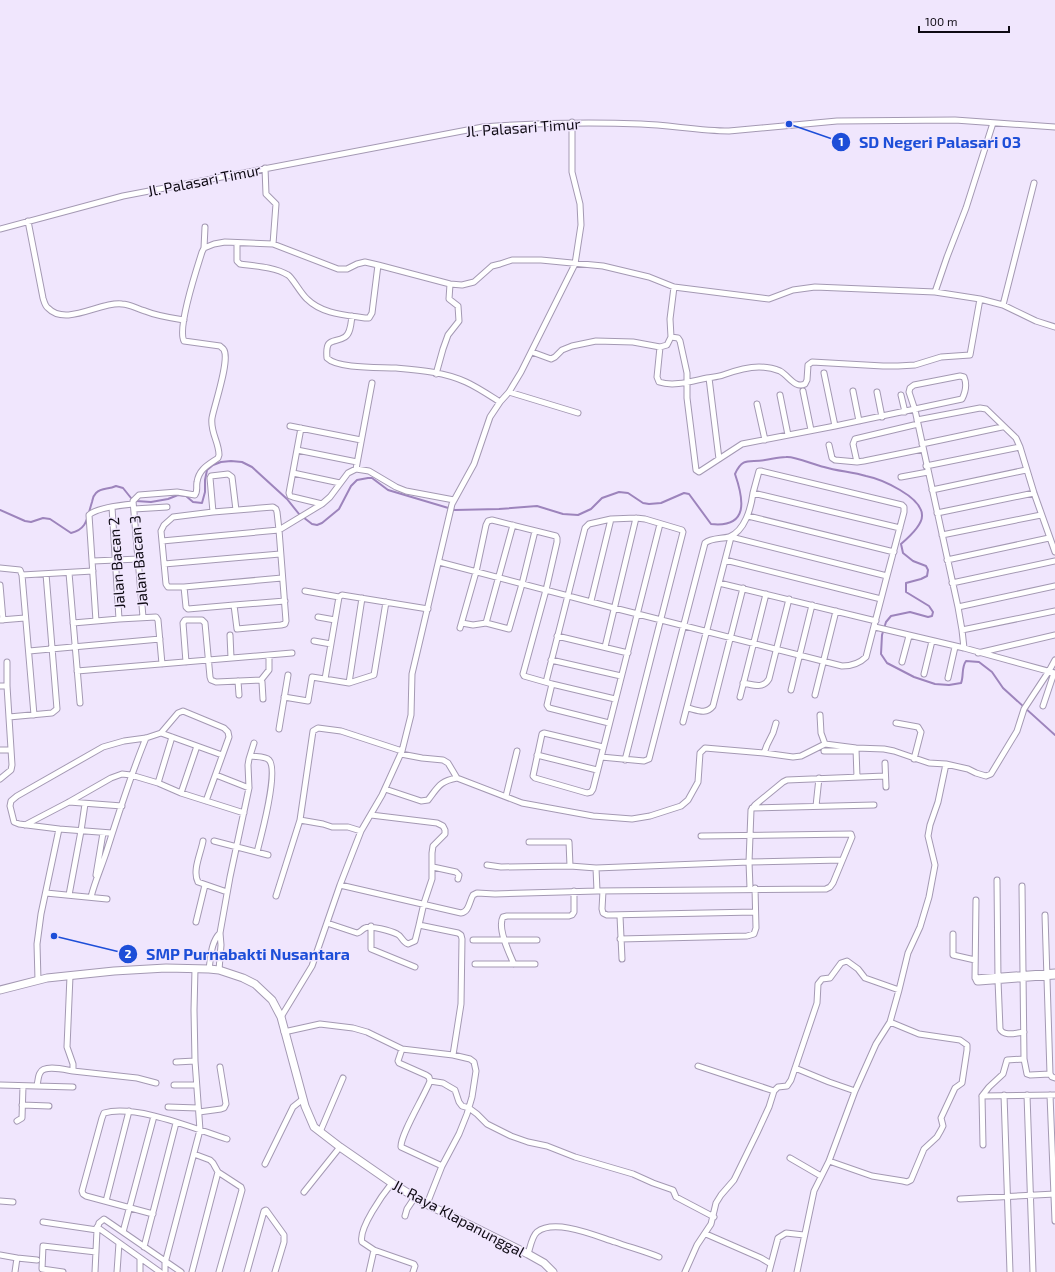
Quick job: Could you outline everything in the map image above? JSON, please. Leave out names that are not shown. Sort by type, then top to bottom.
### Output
[{"type":"street","name":"Jl. Palasari Timur","points":[[0,229],[123,196],[478,127],[572,122],[643,124],[700,130],[729,131],[837,121],[955,120],[1055,127]]},
{"type":"street","points":[[281,1016],[312,966],[340,885],[361,831],[385,789],[401,752],[411,715],[412,674],[453,502],[474,464],[490,417],[522,372],[575,264],[581,225],[580,204],[572,172],[572,122]]},
{"type":"street","points":[[935,292],[946,257],[966,208],[993,123]]},
{"type":"street","points":[[265,168],[266,194],[276,204],[273,244]]},
{"type":"street","points":[[1003,305],[1034,184]]},
{"type":"street","points":[[28,221],[43,298],[47,307],[51,310],[61,314],[77,314],[116,303],[124,304],[146,312],[184,320]]},
{"type":"street","points":[[134,503],[139,495],[171,492],[195,495],[197,492],[197,481],[202,469],[218,458],[219,455],[212,433],[212,420],[219,396],[225,353],[224,349],[220,346],[184,341],[182,337],[190,294],[204,248],[205,226]]},
{"type":"street","points":[[237,242],[238,263],[264,267],[285,273],[290,276],[307,299],[315,306],[326,311],[352,316],[369,318],[372,313],[378,264]]},
{"type":"street","points":[[204,248],[214,244],[237,242],[273,244],[338,269],[347,269],[365,262],[378,264],[450,284],[469,284],[482,276],[492,266],[512,260],[541,260],[603,266],[626,270],[674,287],[769,299],[793,290],[815,288],[935,292],[980,299],[1003,305],[1036,321],[1055,327]]},
{"type":"street","points":[[436,374],[442,349],[448,335],[459,321],[458,306],[448,299],[450,284]]},
{"type":"street","points":[[532,352],[552,358],[556,357],[562,350],[572,346],[596,341],[633,342],[660,346],[667,345],[671,337],[670,319],[674,287]]},
{"type":"street","points":[[660,346],[657,377],[659,382],[664,384],[687,383],[722,376],[732,371],[757,367],[769,367],[781,372],[797,385],[801,386],[806,384],[808,365],[812,362],[898,366],[915,365],[946,356],[970,355],[980,299]]},
{"type":"street","points":[[352,316],[349,332],[345,337],[331,342],[327,347],[327,358],[330,360],[339,364],[352,366],[419,370],[449,376],[465,382],[500,402]]},
{"type":"street","points":[[671,337],[678,338],[680,341],[687,373],[688,411],[696,470],[701,471],[742,444],[882,417],[915,410],[962,399],[965,394],[966,380],[964,377],[960,376],[914,385],[910,388],[909,392],[915,410],[958,607],[964,648]]},
{"type":"street","points":[[824,373],[835,426]]},
{"type":"street","points":[[709,378],[719,459]]},
{"type":"street","points":[[356,469],[372,383]]},
{"type":"street","points":[[804,391],[812,430]]},
{"type":"street","points":[[853,391],[859,421]]},
{"type":"street","points":[[509,392],[578,413]]},
{"type":"street","points":[[877,392],[882,417]]},
{"type":"street","points":[[780,395],[788,435]]},
{"type":"street","points":[[902,395],[905,412]]},
{"type":"street","points":[[757,404],[765,440]]},
{"type":"street","points":[[857,462],[853,444],[855,439],[917,422],[980,408],[986,409],[1002,427],[1016,438],[1041,515],[1055,552]]},
{"type":"street","points":[[290,426],[362,440]]},
{"type":"street","points":[[829,444],[832,458],[835,460],[857,462],[1002,427]]},
{"type":"street","points":[[301,428],[289,493],[290,496],[322,504]]},
{"type":"street","points":[[901,477],[927,469],[1020,447]]},
{"type":"street","points":[[297,450],[357,462]]},
{"type":"street","points":[[162,541],[279,530],[322,504],[330,497],[348,473],[356,469],[369,471],[396,487],[453,502]]},
{"type":"street","points":[[932,490],[1026,470]]},
{"type":"street","points":[[439,562],[568,595],[591,602],[660,619],[684,626],[707,632],[753,644],[800,656],[842,666],[852,666],[862,662],[866,657],[877,627],[876,621],[904,507],[902,505],[759,471],[748,516],[738,530],[731,536],[719,583],[707,632],[688,708],[684,722]]},
{"type":"street","points":[[293,473],[340,483]]},
{"type":"street","points":[[213,512],[210,478],[211,476],[228,474],[232,477],[236,510]]},
{"type":"street","points":[[937,513],[1034,493]]},
{"type":"street","points":[[753,494],[900,528]]},
{"type":"street","points":[[96,621],[89,515],[112,507],[134,503],[167,507]]},
{"type":"street","name":"Jalan Bacan 3","points":[[134,503],[143,617]]},
{"type":"street","name":"Jalan Bacan 2","points":[[112,507],[119,619]]},
{"type":"street","points":[[234,605],[236,607],[237,629],[285,624],[285,601],[277,512],[273,507],[173,517],[162,528],[167,586],[184,587],[282,578]]},
{"type":"street","points":[[942,535],[1041,515]]},
{"type":"street","points":[[748,516],[894,552]]},
{"type":"street","points":[[605,647],[636,518]]},
{"type":"street","points":[[546,682],[585,528],[589,524],[611,519],[636,518],[680,528],[683,532],[625,760]]},
{"type":"street","points":[[591,602],[611,519]]},
{"type":"street","points":[[535,531],[509,629],[486,623],[461,626],[488,521],[492,520],[556,536],[557,538],[546,590],[522,674],[524,676],[552,684],[615,699]]},
{"type":"street","points":[[603,747],[546,732],[542,734],[533,776],[535,778],[587,793],[591,792],[593,789],[660,524]]},
{"type":"street","points":[[486,623],[512,525]]},
{"type":"street","points":[[601,757],[644,761],[649,759],[704,543],[709,540],[731,536],[887,576]]},
{"type":"street","points":[[947,560],[1049,538]]},
{"type":"street","points":[[164,564],[280,554]]},
{"type":"street","points":[[93,561],[139,559]]},
{"type":"street","points":[[725,560],[881,599]]},
{"type":"street","points":[[952,583],[1055,561]]},
{"type":"street","points":[[0,568],[20,570],[22,575],[34,715]]},
{"type":"street","points":[[22,575],[93,571]]},
{"type":"street","points":[[69,572],[80,703]]},
{"type":"street","points":[[9,717],[52,713],[57,709],[46,574]]},
{"type":"street","points":[[719,583],[876,621]]},
{"type":"street","points":[[0,585],[2,620],[25,618]]},
{"type":"street","points":[[958,607],[1055,586]]},
{"type":"street","points":[[184,587],[186,607],[188,608],[183,623],[186,662]]},
{"type":"street","points":[[688,708],[704,712],[710,710],[713,706],[743,588]]},
{"type":"street","points":[[305,591],[338,597],[342,595],[428,609]]},
{"type":"street","points":[[740,697],[766,594]]},
{"type":"street","points":[[325,679],[338,597]]},
{"type":"street","points":[[349,683],[362,598]]},
{"type":"street","points":[[743,683],[760,686],[766,684],[769,679],[789,599]]},
{"type":"street","points":[[188,608],[285,601]]},
{"type":"street","points":[[284,697],[308,700],[312,677],[349,683],[374,675],[386,602]]},
{"type":"street","points":[[791,690],[812,605]]},
{"type":"street","points":[[815,696],[836,611]]},
{"type":"street","points":[[962,630],[1055,611]]},
{"type":"street","points":[[73,623],[156,617],[158,620],[162,664]]},
{"type":"street","points":[[318,617],[335,620]]},
{"type":"street","points":[[185,620],[202,620],[205,623],[211,680],[216,682],[261,680]]},
{"type":"street","points":[[877,627],[909,636],[964,648],[1053,672]]},
{"type":"street","points":[[230,635],[231,658]]},
{"type":"street","points":[[978,653],[1055,635]]},
{"type":"street","points":[[557,636],[628,652]]},
{"type":"street","points":[[902,662],[909,636]]},
{"type":"street","points":[[29,651],[160,639]]},
{"type":"street","points":[[314,641],[331,644]]},
{"type":"street","points":[[924,674],[932,641]]},
{"type":"street","points":[[948,678],[955,647]]},
{"type":"street","points":[[77,671],[292,653]]},
{"type":"street","points":[[263,699],[261,680],[269,670],[269,656]]},
{"type":"street","points":[[551,660],[621,676]]},
{"type":"street","points":[[1043,706],[1055,660]]},
{"type":"street","points":[[0,779],[12,768],[7,662]]},
{"type":"street","points":[[385,789],[421,801],[426,801],[442,783],[458,778],[522,803],[594,816],[632,819],[650,816],[681,806],[688,800],[698,782],[700,753],[705,748],[793,757],[801,756],[825,744],[856,749],[894,751],[929,763],[968,768],[976,773],[988,776],[1017,731],[1024,709],[1053,672]]},
{"type":"street","points":[[279,729],[288,674]]},
{"type":"street","points":[[238,681],[239,695]]},
{"type":"street","points":[[552,684],[547,705],[549,708],[609,723]]},
{"type":"street","points":[[0,686],[8,686]]},
{"type":"street","points":[[112,833],[59,829],[24,825],[14,822],[10,806],[11,801],[102,748],[124,741],[146,738],[161,733],[178,713],[183,711],[224,728],[229,737],[206,800]]},
{"type":"street","points":[[820,715],[821,734],[825,744]]},
{"type":"street","points":[[764,753],[776,723]]},
{"type":"street","points":[[896,723],[918,727],[920,729],[921,732],[914,759]]},
{"type":"street","points":[[276,896],[300,820],[313,731],[315,729],[341,730],[401,752],[422,758],[443,760],[448,763],[458,778]]},
{"type":"street","points":[[161,733],[222,755]]},
{"type":"street","points":[[95,882],[107,852],[131,775],[146,738]]},
{"type":"street","points":[[158,783],[172,738]]},
{"type":"street","points":[[218,970],[221,945],[220,933],[249,788],[248,759],[251,756],[254,743]]},
{"type":"street","points":[[181,793],[197,746]]},
{"type":"street","points":[[824,752],[856,749]]},
{"type":"street","points":[[856,749],[857,777]]},
{"type":"street","points":[[0,750],[11,750]]},
{"type":"street","points":[[506,796],[518,751]]},
{"type":"street","points":[[537,755],[597,770]]},
{"type":"street","points":[[251,756],[267,758],[271,765],[270,795],[257,852]]},
{"type":"street","points":[[885,764],[886,788]]},
{"type":"street","points":[[797,1272],[814,1191],[829,1161],[855,1091],[876,1044],[890,1022],[900,990],[908,953],[920,927],[929,897],[935,865],[928,836],[938,802],[946,764]]},
{"type":"street","points":[[24,825],[111,778],[122,774],[131,775],[158,783],[181,793],[244,813]]},
{"type":"street","points":[[216,775],[249,788]]},
{"type":"street","points":[[620,939],[748,936],[754,934],[756,928],[755,912],[749,862],[752,808],[787,780],[886,776]]},
{"type":"street","points":[[816,806],[819,778]]},
{"type":"street","points":[[69,802],[122,806]]},
{"type":"street","points":[[69,895],[85,804]]},
{"type":"street","points":[[752,808],[874,805]]},
{"type":"street","points":[[327,923],[357,933],[371,926],[397,934],[404,943],[408,944],[415,941],[424,903],[432,880],[432,853],[434,846],[445,834],[445,830],[443,826],[437,823],[371,815]]},
{"type":"street","points":[[300,820],[332,827],[348,827],[361,831]]},
{"type":"street","points":[[38,980],[37,944],[59,829]]},
{"type":"street","points":[[91,897],[103,833]]},
{"type":"street","points":[[340,885],[424,903],[461,913],[465,913],[467,911],[473,895],[477,892],[495,894],[752,888],[826,889],[833,883],[852,837],[851,834],[701,836]]},
{"type":"street","points":[[203,841],[196,878],[198,882],[227,892]]},
{"type":"street","points":[[214,841],[268,855]]},
{"type":"street","points":[[529,842],[569,842],[570,866]]},
{"type":"street","points":[[487,865],[515,867],[570,866],[596,868],[842,860]]},
{"type":"street","points":[[433,867],[459,873],[458,879]]},
{"type":"street","points":[[596,868],[597,891]]},
{"type":"street","points":[[997,880],[1000,1029],[1005,1034],[1024,1032]]},
{"type":"street","points":[[196,922],[205,885]]},
{"type":"street","points":[[1022,886],[1024,1059],[1027,1074],[1050,1074],[1055,1078]]},
{"type":"street","points":[[514,964],[504,940],[501,921],[503,917],[572,915],[574,912],[574,891]]},
{"type":"street","points":[[603,891],[602,909],[603,913],[607,915],[620,916],[755,912]]},
{"type":"street","points":[[46,893],[107,899]]},
{"type":"street","points":[[976,900],[975,978],[977,982],[1022,976],[1055,976]]},
{"type":"street","points":[[1045,915],[1050,1074]]},
{"type":"street","points":[[620,916],[622,959]]},
{"type":"street","points":[[419,925],[458,933],[461,935],[461,1004],[453,1055]]},
{"type":"street","points":[[371,926],[371,949],[415,967]]},
{"type":"street","points":[[209,969],[213,945],[216,937],[220,933]]},
{"type":"street","points":[[953,934],[953,955],[975,960]]},
{"type":"street","points":[[472,940],[537,940]]},
{"type":"street","points":[[685,1272],[697,1245],[706,1234],[714,1217],[716,1203],[737,1174],[760,1127],[774,1091],[778,1087],[787,1086],[818,1003],[818,984],[822,979],[830,978],[842,962],[849,962],[865,978],[900,990]]},
{"type":"street","points":[[475,964],[535,964]]},
{"type":"street","name":"Jl. Raya Klapanunggal","points":[[0,990],[38,980],[114,971],[166,968],[218,970],[243,978],[255,984],[272,1000],[281,1016],[303,1099],[314,1127],[340,1147],[415,1198],[528,1254],[544,1263],[553,1272]]},
{"type":"street","points":[[43,1222],[97,1228],[163,1272],[200,1130],[194,1061],[195,969]]},
{"type":"street","points":[[1047,975],[1055,972]]},
{"type":"street","points":[[70,976],[67,1047],[74,1071]]},
{"type":"street","points":[[829,1161],[872,1176],[903,1182],[911,1180],[924,1149],[936,1137],[943,1126],[941,1118],[955,1088],[962,1083],[967,1050],[967,1045],[965,1042],[919,1034],[890,1022]]},
{"type":"street","points":[[284,1032],[320,1024],[353,1028],[367,1032],[402,1049],[453,1055],[470,1059],[474,1062],[476,1066],[472,1098],[469,1108],[459,1134],[442,1166],[427,1204]]},
{"type":"street","points":[[402,1049],[398,1060],[399,1063],[426,1075],[429,1077],[430,1081]]},
{"type":"street","points":[[983,1145],[982,1096],[1003,1074],[1007,1060],[1024,1059]]},
{"type":"street","points":[[176,1062],[194,1061]]},
{"type":"street","points":[[698,1066],[774,1091]]},
{"type":"street","points":[[168,1107],[198,1110],[224,1108],[226,1104],[220,1067]]},
{"type":"street","points":[[37,1085],[40,1072],[43,1069],[48,1068],[137,1078],[156,1083]]},
{"type":"street","points":[[795,1068],[855,1091]]},
{"type":"street","points":[[320,1132],[343,1078]]},
{"type":"street","points":[[430,1081],[442,1083],[456,1090],[459,1102],[462,1106],[469,1108],[486,1124],[511,1136],[528,1142],[547,1146],[575,1157],[626,1172],[673,1190],[676,1197],[714,1217]]},
{"type":"street","points":[[430,1081],[400,1144],[401,1147],[442,1166]]},
{"type":"street","points":[[0,1085],[37,1085],[74,1088]]},
{"type":"street","points":[[174,1085],[196,1085]]},
{"type":"street","points":[[17,1121],[22,1118],[23,1086]]},
{"type":"street","points":[[1004,1095],[1010,1272]]},
{"type":"street","points":[[1027,1095],[1033,1272]]},
{"type":"street","points":[[982,1096],[1053,1095],[1055,1221]]},
{"type":"street","points":[[265,1164],[293,1107],[303,1099]]},
{"type":"street","points":[[22,1104],[49,1106]]},
{"type":"street","points":[[153,1214],[83,1194],[82,1191],[104,1113],[129,1111],[154,1116],[227,1139]]},
{"type":"street","points":[[106,1201],[129,1111]]},
{"type":"street","points":[[123,1232],[154,1116]]},
{"type":"street","points":[[144,1247],[176,1123]]},
{"type":"street","points":[[304,1192],[340,1147]]},
{"type":"street","points":[[194,1154],[213,1162],[218,1172],[241,1187],[242,1190],[219,1272]]},
{"type":"street","points":[[790,1158],[821,1176]]},
{"type":"street","points":[[192,1272],[218,1172]]},
{"type":"street","points":[[392,1183],[379,1199],[361,1235],[362,1242],[374,1250],[414,1264],[415,1266],[413,1272]]},
{"type":"street","points":[[960,1199],[1054,1194]]},
{"type":"street","points":[[405,1216],[407,1209],[415,1198]]},
{"type":"street","points":[[0,1201],[13,1202]]},
{"type":"street","points":[[247,1272],[264,1211],[266,1210],[284,1235],[284,1242],[275,1272]]},
{"type":"street","points":[[95,1272],[97,1228],[99,1223],[104,1219],[181,1272]]},
{"type":"street","points":[[528,1254],[535,1234],[538,1231],[550,1227],[571,1229],[597,1235],[659,1257]]},
{"type":"street","points":[[769,1272],[778,1238],[786,1233],[804,1235]]},
{"type":"street","points":[[706,1234],[762,1258],[771,1264]]},
{"type":"street","points":[[117,1272],[119,1243]]},
{"type":"street","points":[[63,1272],[42,1269],[43,1246],[96,1252]]},
{"type":"street","points":[[369,1272],[374,1250]]},
{"type":"street","points":[[0,1255],[37,1260]]},
{"type":"street","points":[[15,1272],[17,1258]]},
{"type":"street","points":[[140,1258],[140,1272]]},
{"type":"waterway","points":[[0,510],[25,521],[31,522],[43,518],[50,519],[71,533],[81,529],[84,525],[94,496],[101,490],[116,486],[123,488],[131,498],[136,501],[151,502],[168,499],[178,495],[186,496],[193,502],[202,503],[205,492],[207,470],[213,465],[231,461],[242,462],[252,467],[287,499],[299,514],[312,524],[317,525],[322,523],[339,509],[351,486],[357,480],[368,478],[372,478],[388,490],[455,510],[537,506],[563,514],[578,515],[591,509],[602,498],[619,492],[628,493],[643,503],[649,504],[661,503],[684,493],[689,494],[711,524],[723,524],[732,522],[738,517],[741,510],[740,493],[735,474],[738,468],[747,461],[760,461],[790,457],[881,481],[909,496],[916,502],[920,509],[922,516],[920,524],[901,544],[903,553],[913,561],[926,566],[928,570],[927,576],[906,583],[906,592],[929,606],[933,612],[932,616],[928,617],[910,612],[891,616],[886,622],[882,635],[881,654],[887,663],[914,677],[935,684],[949,685],[961,683],[966,661],[979,662],[992,672],[1003,688],[1055,735]]},
{"type":"place","name":"SD Negeri Palasari 03","points":[[789,124]]},
{"type":"place","name":"SMP Purnabakti Nusantara","points":[[54,936]]}]
